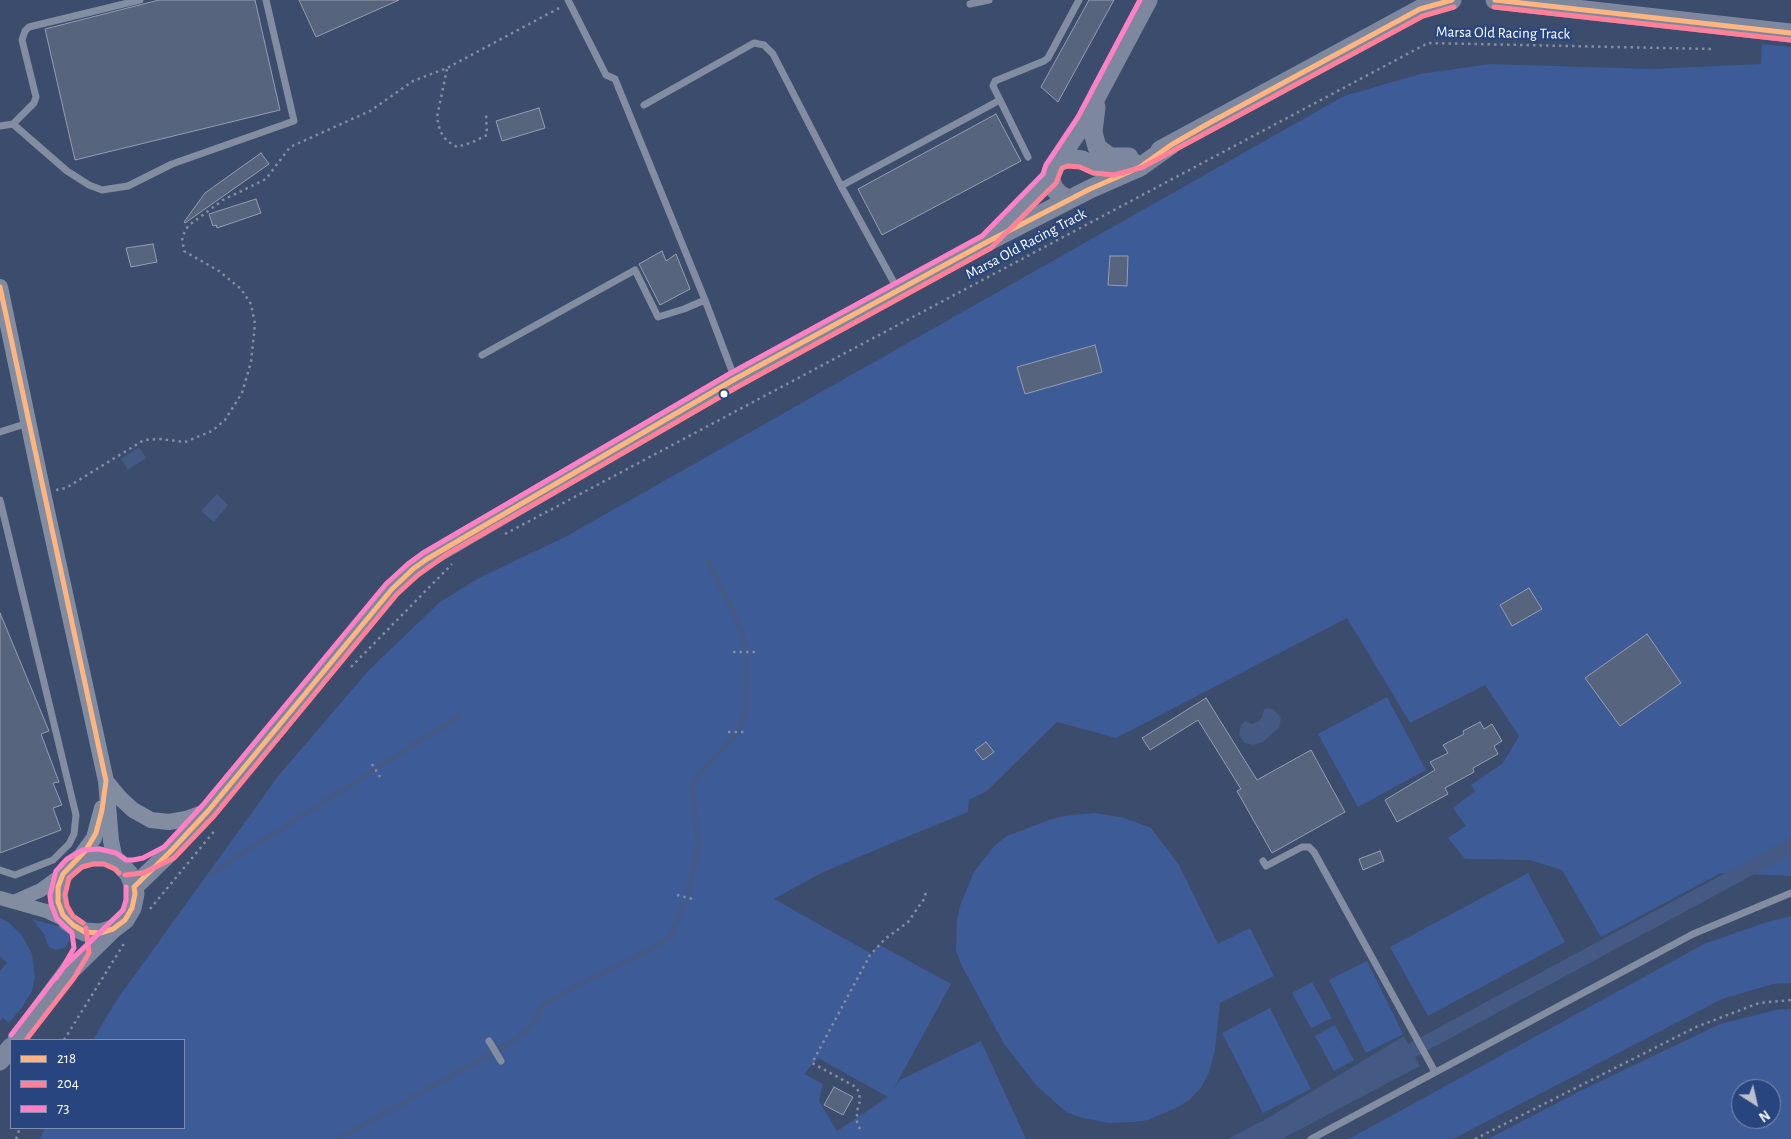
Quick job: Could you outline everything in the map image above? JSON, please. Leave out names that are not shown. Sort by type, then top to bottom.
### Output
[{"type":"main road","points":[[1069,200],[1058,193],[1054,170],[1085,121],[1148,0]]},
{"type":"main road","points":[[987,242],[1067,158],[1087,172],[1140,167],[1170,145],[1420,9],[1452,0]]},
{"type":"main road","points":[[1495,0],[1791,33]]},
{"type":"main road","points":[[1098,94],[1093,132],[1097,147],[1110,157],[1126,158],[1211,122]]},
{"type":"main road","points":[[134,887],[169,853],[213,819],[392,589],[413,569],[458,539],[735,379],[987,242],[1069,200],[1087,172],[1085,121]]},
{"type":"main road","points":[[122,866],[146,864],[169,853]]},
{"type":"main road","points":[[18,1039],[68,973],[82,950],[73,925],[60,909],[57,895],[63,874],[78,860],[92,856],[106,857],[122,866],[129,874],[134,887],[132,908],[124,920],[120,934],[68,973]]},
{"type":"main road","points":[[73,925],[85,932],[120,934]]},
{"type":"main road","points":[[0,1061],[10,1048]]},
{"type":"street","points":[[0,287],[8,339],[106,781],[111,841],[114,855],[122,866]]},
{"type":"street","points":[[106,781],[133,810],[151,820],[169,822],[186,819],[213,819]]},
{"type":"street","points":[[78,860],[92,842],[99,825],[106,781]]},
{"type":"street","points":[[7,900],[41,890],[63,874]]},
{"type":"street","points":[[7,900],[46,911],[73,925]]},
{"type":"lane","points":[[0,126],[13,124],[34,103],[36,97],[22,40],[25,31],[29,27],[140,0]]},
{"type":"lane","points":[[13,124],[67,171],[89,185],[102,190],[128,186],[165,167],[294,121],[266,0]]},
{"type":"lane","points":[[970,4],[989,0]]},
{"type":"lane","points":[[1028,157],[993,86],[995,81],[1048,58],[1079,0]]},
{"type":"lane","points":[[569,1],[606,75],[615,78],[735,379]]},
{"type":"lane","points":[[644,105],[754,43],[764,45],[773,54],[898,291]]},
{"type":"lane","points":[[841,186],[1000,100]]},
{"type":"lane","points":[[482,355],[635,270],[658,317],[705,300]]},
{"type":"lane","points":[[0,432],[28,423]]},
{"type":"lane","points":[[0,500],[76,816],[74,834],[69,844],[54,860],[16,874],[0,870]]},
{"type":"lane","points":[[1263,861],[1266,866],[1302,847],[1309,847],[1314,852],[1435,1072]]},
{"type":"lane","points":[[1311,1139],[1693,934],[1791,893]]},
{"type":"lane","points":[[488,1041],[501,1061]]},
{"type":"path","points":[[43,493],[66,488],[144,440],[160,439],[185,442],[212,430],[225,420],[242,393],[251,362],[255,324],[251,304],[241,289],[219,271],[184,251],[182,236],[188,226],[223,200],[266,179],[290,147],[370,111],[412,81],[447,68],[569,1]]},
{"type":"path","name":"Marsa Old Racing Track","points":[[501,536],[1428,43],[1710,49]]},
{"type":"path","points":[[447,68],[437,117],[440,132],[447,141],[457,147],[487,135],[486,114]]},
{"type":"path","points":[[348,669],[457,560]]},
{"type":"path","points":[[733,652],[758,652]]},
{"type":"path","points":[[728,732],[746,732]]},
{"type":"path","points":[[372,764],[380,777]]},
{"type":"path","points":[[150,909],[213,819]]},
{"type":"path","points":[[860,1129],[857,1122],[860,1101],[859,1092],[856,1087],[812,1063],[870,955],[885,939],[908,922],[924,899],[927,889]]},
{"type":"path","points":[[677,895],[696,900]]},
{"type":"path","points":[[65,1039],[120,934]]},
{"type":"path","points":[[1475,1139],[1696,1027],[1760,1004],[1791,1000]]},
{"type":"shaded area","points":[[1762,44],[1791,47],[1791,876],[1721,873],[1601,937],[1562,870],[1530,860],[1465,859],[1448,838],[1466,826],[1453,808],[1475,791],[1471,785],[1503,763],[1519,736],[1485,685],[1410,723],[1347,618],[1116,738],[1057,722],[987,791],[969,800],[968,812],[821,873],[774,899],[872,954],[878,944],[951,984],[894,1088],[900,1080],[981,1041],[1026,1139],[40,1139],[45,1129],[185,1129],[185,1039],[94,1039],[116,1001],[279,775],[369,670],[440,602],[479,578],[565,537],[1344,96],[1420,74],[1490,64],[1652,69],[1761,64]],"holes":[[[818,1058],[888,1097],[837,1131],[819,1101],[823,1084],[804,1074]]]},
{"type":"shaded area","points":[[139,447],[146,458],[128,470],[121,459]]},
{"type":"shaded area","points":[[217,494],[228,505],[214,522],[201,511]]},
{"type":"shaded area","points":[[1387,697],[1426,770],[1358,807],[1318,734]]},
{"type":"shaded area","points":[[1264,709],[1273,709],[1279,715],[1281,719],[1279,728],[1263,742],[1253,745],[1244,743],[1239,735],[1241,725],[1245,721],[1252,724],[1259,721],[1262,718]]},
{"type":"shaded area","points":[[1095,813],[1125,818],[1151,828],[1179,865],[1218,944],[1250,928],[1274,976],[1220,1003],[1215,1050],[1209,1072],[1201,1088],[1189,1100],[1176,1108],[1148,1120],[1135,1122],[1108,1123],[1079,1117],[1066,1112],[1037,1086],[1004,1044],[962,966],[956,951],[957,919],[961,903],[974,872],[994,846],[1007,836],[1049,820],[1064,816]]},
{"type":"shaded area","points":[[1528,873],[1565,942],[1428,1016],[1390,947]]},
{"type":"shaded area","points":[[1791,916],[1791,983],[1773,984],[1722,999],[1453,1139],[1349,1139],[1704,944],[1767,922]]},
{"type":"shaded area","points":[[0,918],[8,922],[22,935],[32,954],[35,977],[32,991],[9,1023],[3,1018],[0,1021],[0,971],[7,963],[0,956]]},
{"type":"shaded area","points":[[32,919],[64,928],[70,935],[65,948],[56,950],[49,947],[44,934]]},
{"type":"shaded area","points":[[1367,961],[1403,1034],[1366,1053],[1329,980]]},
{"type":"shaded area","points":[[1312,982],[1332,1018],[1311,1028],[1292,993]]},
{"type":"shaded area","points":[[1270,1008],[1311,1089],[1263,1113],[1222,1033]]},
{"type":"shaded area","points":[[1791,1009],[1791,1139],[1488,1139],[1584,1089],[1720,1024],[1776,1010]]},
{"type":"shaded area","points":[[1335,1025],[1354,1060],[1334,1071],[1315,1036]]},
{"type":"shaded area","points":[[1404,1036],[1420,1066],[1282,1139],[1228,1139],[1266,1119]]},
{"type":"building","points":[[159,0],[255,0],[280,110],[75,160],[45,29]]},
{"type":"building","points":[[299,0],[399,0],[316,37]]},
{"type":"building","points":[[1089,0],[1114,0],[1058,102],[1041,87]]},
{"type":"building","points":[[539,108],[545,128],[502,141],[496,121]]},
{"type":"building","points":[[996,114],[1021,161],[882,235],[858,189]]},
{"type":"building","points":[[261,153],[269,164],[184,222],[205,193]]},
{"type":"building","points":[[256,199],[261,213],[217,228],[216,225],[213,226],[209,214]]},
{"type":"building","points":[[153,244],[157,262],[131,267],[126,248]]},
{"type":"building","points":[[662,251],[666,261],[676,254],[690,289],[660,305],[639,264]]},
{"type":"building","points":[[1110,256],[1128,256],[1127,286],[1108,285]]},
{"type":"building","points":[[1095,345],[1102,372],[1025,394],[1017,367]]},
{"type":"building","points":[[1529,588],[1542,609],[1512,626],[1500,605]]},
{"type":"building","points":[[0,613],[49,731],[41,734],[59,782],[53,783],[62,805],[53,808],[61,830],[0,853]]},
{"type":"building","points":[[1647,634],[1681,683],[1620,726],[1585,678]]},
{"type":"building","points":[[1206,698],[1257,780],[1311,750],[1345,812],[1272,853],[1237,791],[1241,789],[1198,720],[1150,750],[1142,738]]},
{"type":"building","points":[[1480,722],[1484,729],[1492,724],[1502,741],[1494,746],[1498,754],[1473,768],[1474,772],[1445,788],[1448,794],[1397,822],[1385,800],[1435,770],[1430,762],[1448,753],[1443,745],[1464,734],[1463,731]]},
{"type":"building","points":[[986,742],[994,752],[983,760],[975,750]]},
{"type":"building","points":[[1380,851],[1384,861],[1363,870],[1359,859]]},
{"type":"building","points":[[834,1087],[853,1097],[843,1115],[824,1105]]},
{"type":"waterway","points":[[338,1139],[510,1043],[532,1025],[542,1006],[574,987],[654,948],[671,936],[687,897],[699,846],[692,788],[697,776],[738,732],[747,708],[746,649],[740,626],[708,561]]},
{"type":"waterway","points":[[210,874],[459,716]]},
{"type":"waterway","points":[[1394,1060],[1791,846]]},
{"type":"transit line","name":"73","points":[[11,1035],[62,969],[74,948],[72,933],[57,919],[51,904],[50,895],[56,871],[67,859],[83,850],[99,849],[116,853],[126,860],[133,860],[143,858],[164,847],[202,806],[386,584],[423,553],[731,373],[982,236],[1043,174],[1046,165],[1078,117],[1140,0]]},
{"type":"transit line","name":"218","points":[[0,287],[106,781],[102,810],[96,833],[86,850],[63,874],[58,887],[58,902],[63,915],[73,925],[85,932],[100,933],[113,929],[125,920],[132,908],[135,894],[134,887],[208,811],[392,589],[413,569],[427,559],[735,379],[987,242],[1090,189],[1140,167],[1171,145],[1211,122],[1420,9],[1452,0]]},
{"type":"transit line","name":"218","points":[[1495,0],[1791,33]]},
{"type":"transit line","name":"204","points":[[125,875],[143,873],[174,858],[214,816],[397,594],[418,575],[446,555],[739,386],[991,248],[1056,183],[1062,168],[1068,166],[1080,167],[1093,173],[1114,175],[1143,167],[1423,16],[1454,7]]},
{"type":"transit line","name":"204","points":[[1494,7],[1790,40]]},
{"type":"transit line","name":"204","points":[[83,923],[73,916],[67,906],[65,895],[69,878],[82,867],[93,864],[104,864],[119,873]]},
{"type":"transit line","name":"73","points":[[56,978],[63,968],[123,910],[126,900],[126,887]]},
{"type":"transit line","name":"204","points":[[27,1039],[74,978],[89,953],[86,928]]}]
